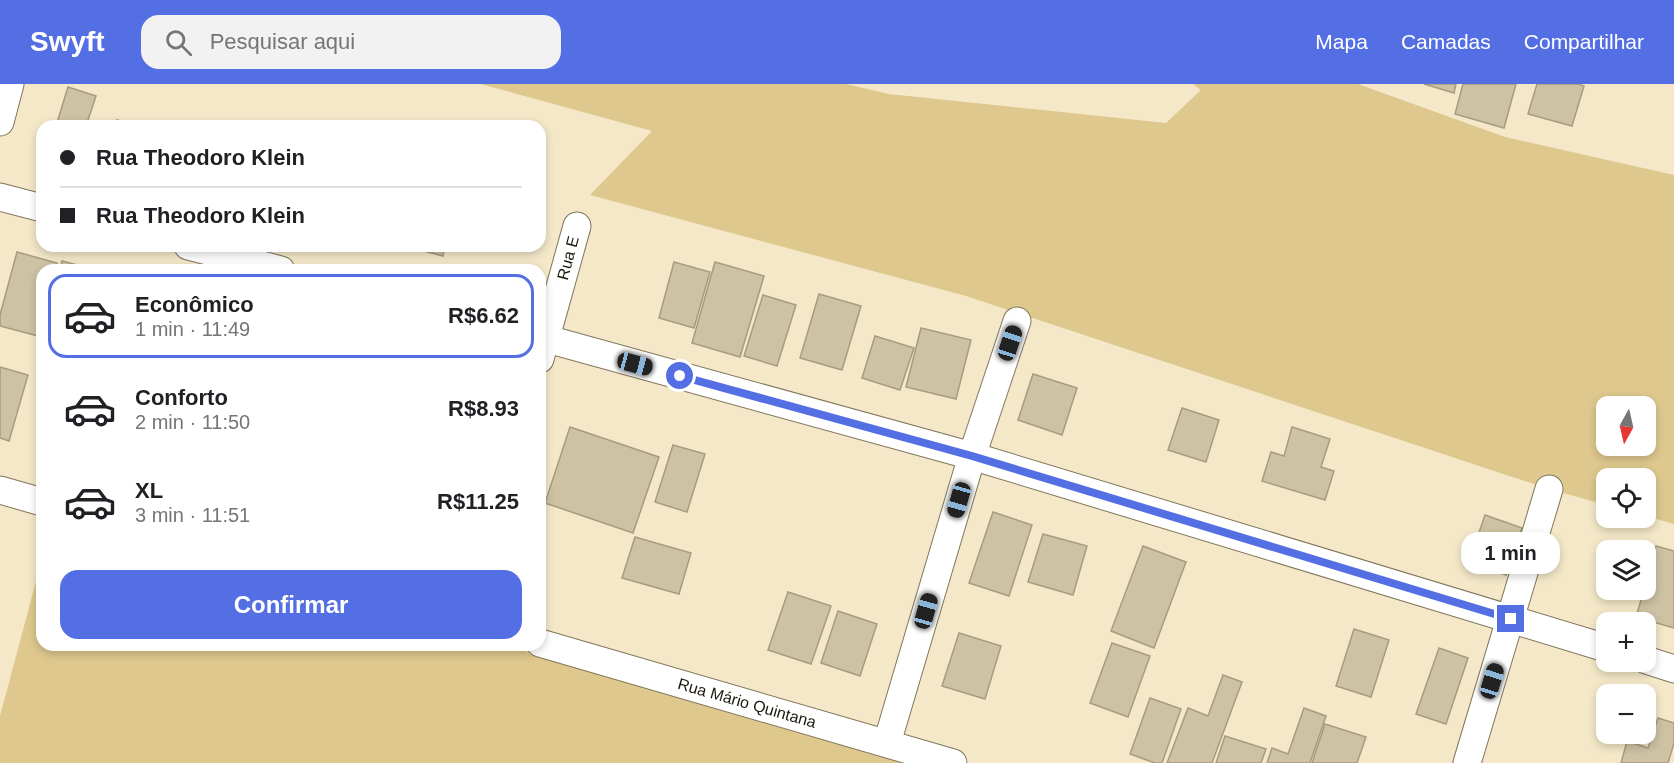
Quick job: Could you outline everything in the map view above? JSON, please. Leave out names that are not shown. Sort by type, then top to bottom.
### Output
[{"type":"street","points":[[0,122],[10,84]]},
{"type":"street","points":[[0,197],[36,206]]},
{"type":"street","name":"Rua E","points":[[546,331],[577,226]]},
{"type":"street","points":[[212,252],[258,264]]},
{"type":"street","points":[[887,743],[972,456],[1017,321]]},
{"type":"street","points":[[546,346],[972,456],[1596,645]]},
{"type":"street","points":[[1467,763],[1549,489]]},
{"type":"street","points":[[0,490],[36,500]]},
{"type":"street","name":"Rua Mário Quintana","points":[[546,646],[953,763]]},
{"type":"street","points":[[1656,663],[1674,669]]},
{"type":"shaded area","points":[[481,84],[846,84],[889,94],[1166,123],[1201,90],[1193,84],[1358,84],[1505,137],[1674,175],[1674,524],[1656,519],[1656,468],[1596,468],[1596,502],[1549,489],[966,296],[590,195],[652,131]]},
{"type":"shaded area","points":[[36,581],[36,651],[525,651],[914,763],[0,763],[0,716]]},
{"type":"building","points":[[1424,84],[1456,84],[1454,93]]},
{"type":"building","points":[[1463,84],[1516,84],[1504,128],[1455,114]]},
{"type":"building","points":[[1537,84],[1584,86],[1572,126],[1528,114]]},
{"type":"building","points":[[68,87],[96,96],[88,120],[58,120]]},
{"type":"building","points":[[17,252],[57,263],[36,264],[36,335],[0,326],[0,315]]},
{"type":"building","points":[[428,252],[444,252],[443,256]]},
{"type":"building","points":[[674,262],[710,272],[694,328],[659,318]]},
{"type":"building","points":[[715,262],[764,276],[740,357],[692,343]]},
{"type":"building","points":[[819,294],[861,306],[842,370],[800,358]]},
{"type":"building","points":[[763,295],[796,305],[777,366],[744,356]]},
{"type":"building","points":[[921,328],[971,340],[956,399],[906,387]]},
{"type":"building","points":[[875,336],[914,348],[900,390],[862,378]]},
{"type":"building","points":[[0,367],[28,375],[9,441],[0,438]]},
{"type":"building","points":[[1033,374],[1077,388],[1062,435],[1018,420]]},
{"type":"building","points":[[1182,408],[1219,420],[1206,462],[1168,450]]},
{"type":"building","points":[[570,427],[659,457],[633,533],[546,503]]},
{"type":"building","points":[[1292,427],[1330,439],[1321,467],[1334,471],[1325,500],[1262,481],[1271,452],[1284,456]]},
{"type":"building","points":[[673,445],[705,454],[687,512],[655,502]]},
{"type":"building","points":[[993,512],[1032,525],[1009,596],[969,583]]},
{"type":"building","points":[[1485,515],[1522,528],[1506,575],[1469,562]]},
{"type":"building","points":[[1043,534],[1087,546],[1073,595],[1028,582]]},
{"type":"building","points":[[635,537],[691,553],[679,594],[622,578]]},
{"type":"building","points":[[1143,546],[1186,562],[1154,648],[1111,631]]},
{"type":"building","points":[[1656,546],[1674,551],[1674,628],[1656,623],[1656,612],[1637,612],[1641,600],[1656,600]]},
{"type":"building","points":[[788,592],[831,606],[811,664],[768,650]]},
{"type":"building","points":[[838,611],[877,624],[860,676],[821,663]]},
{"type":"building","points":[[1354,629],[1389,640],[1371,697],[1336,686]]},
{"type":"building","points":[[959,633],[1001,646],[985,699],[942,686]]},
{"type":"building","points":[[1112,643],[1150,656],[1128,717],[1090,703]]},
{"type":"building","points":[[1439,648],[1468,658],[1446,724],[1416,714]]},
{"type":"building","points":[[1223,675],[1242,682],[1212,763],[1167,763],[1188,708],[1208,716]]},
{"type":"building","points":[[1150,698],[1181,709],[1162,763],[1155,763],[1130,754]]},
{"type":"building","points":[[1304,708],[1326,716],[1310,763],[1267,763],[1272,748],[1288,754]]},
{"type":"building","points":[[1658,718],[1674,723],[1674,743],[1668,763],[1621,763],[1626,744],[1648,748],[1649,744],[1656,744]]},
{"type":"building","points":[[1325,724],[1366,737],[1357,763],[1312,763]]},
{"type":"building","points":[[1225,736],[1266,749],[1261,763],[1216,763]]},
{"type":"route","points":[[680,376],[972,456],[1511,619]]}]
